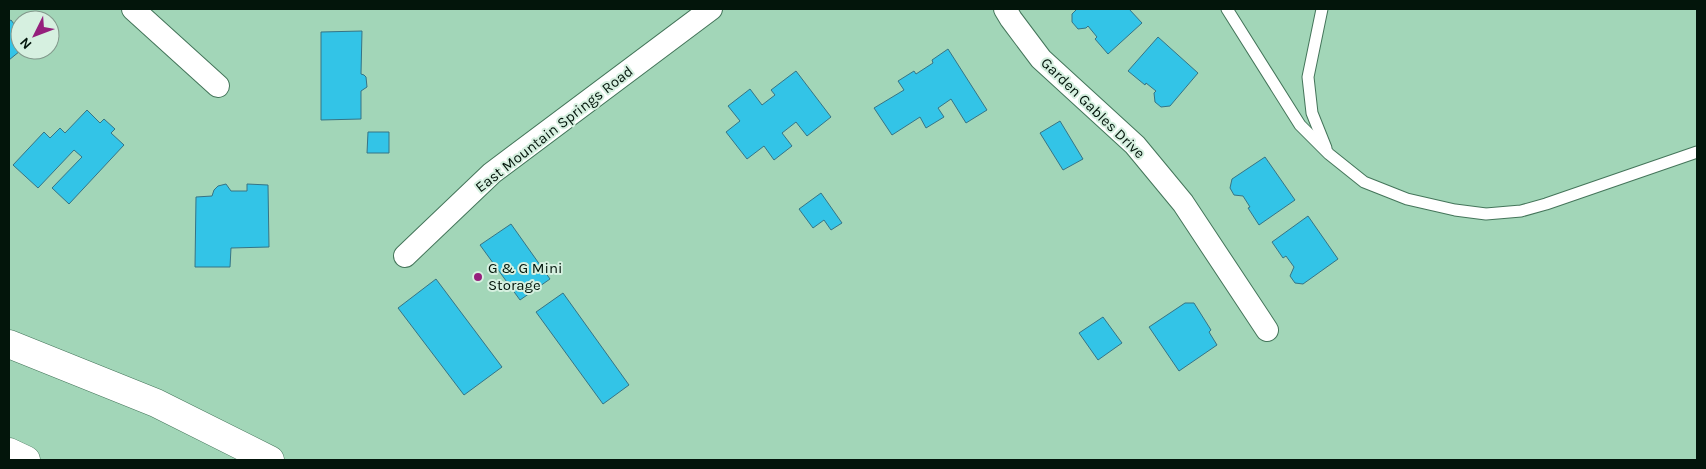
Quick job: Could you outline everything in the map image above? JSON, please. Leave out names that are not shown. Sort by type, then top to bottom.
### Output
[{"type":"highway","points":[[9,344],[156,403],[270,460]]},
{"type":"highway","points":[[9,452],[26,460]]},
{"type":"street","points":[[133,9],[218,86]]},
{"type":"street","name":"Garden Gables Drive","points":[[1006,9],[1011,19],[1041,59],[1136,145],[1183,203],[1267,330]]},
{"type":"street","name":"East Mountain Springs Road","points":[[404,256],[492,174],[700,12]]},
{"type":"lane","points":[[1227,9],[1300,125],[1329,154],[1364,182],[1407,199],[1455,210],[1486,214],[1521,211],[1697,152]]},
{"type":"lane","points":[[1322,9],[1308,78],[1312,113],[1329,154]]},
{"type":"building","points":[[1077,9],[1129,9],[1142,23],[1108,54],[1095,39],[1097,37],[1088,26],[1078,29],[1072,22],[1072,14]]},
{"type":"building","points":[[10,20],[9,60],[9,21]]},
{"type":"building","points":[[362,31],[361,74],[366,77],[367,87],[361,91],[361,119],[321,120],[321,32]]},
{"type":"building","points":[[1158,37],[1198,73],[1170,106],[1161,107],[1155,102],[1154,93],[1156,91],[1146,83],[1145,85],[1128,71]]},
{"type":"building","points":[[948,49],[987,110],[966,123],[951,99],[938,108],[944,117],[926,128],[920,117],[892,135],[874,108],[904,90],[898,81],[914,71],[916,74],[933,63],[932,60]]},
{"type":"building","points":[[796,71],[831,117],[807,136],[796,122],[782,133],[792,146],[774,160],[764,146],[747,159],[726,132],[740,121],[728,106],[750,89],[762,105],[775,95],[771,90]]},
{"type":"building","points":[[87,110],[100,123],[104,119],[115,129],[111,133],[124,145],[69,204],[52,188],[82,157],[74,150],[38,188],[13,165],[44,132],[50,138],[60,128],[65,133]]},
{"type":"building","points":[[1060,121],[1083,159],[1063,170],[1040,133]]},
{"type":"building","points":[[368,132],[389,132],[389,153],[367,153]]},
{"type":"building","points":[[1265,157],[1295,200],[1259,225],[1243,196],[1234,195],[1230,188],[1232,179]]},
{"type":"building","points":[[226,184],[231,191],[247,191],[247,184],[268,185],[269,247],[231,248],[230,267],[195,267],[196,197],[212,196],[218,186]]},
{"type":"building","points":[[821,193],[842,223],[831,230],[824,220],[813,228],[799,209]]},
{"type":"building","points":[[1308,216],[1338,259],[1303,284],[1295,283],[1290,276],[1294,267],[1286,256],[1283,258],[1272,242]]},
{"type":"building","points":[[511,224],[550,279],[520,300],[480,245]]},
{"type":"building","points":[[436,279],[502,367],[464,395],[398,308]]},
{"type":"building","points":[[563,293],[629,385],[603,404],[536,312]]},
{"type":"building","points":[[1185,303],[1194,303],[1211,330],[1209,332],[1217,345],[1179,371],[1149,327]]},
{"type":"building","points":[[1103,317],[1122,343],[1098,360],[1079,333]]},
{"type":"place","name":"G & G Mini Storage","points":[[478,277]]}]
